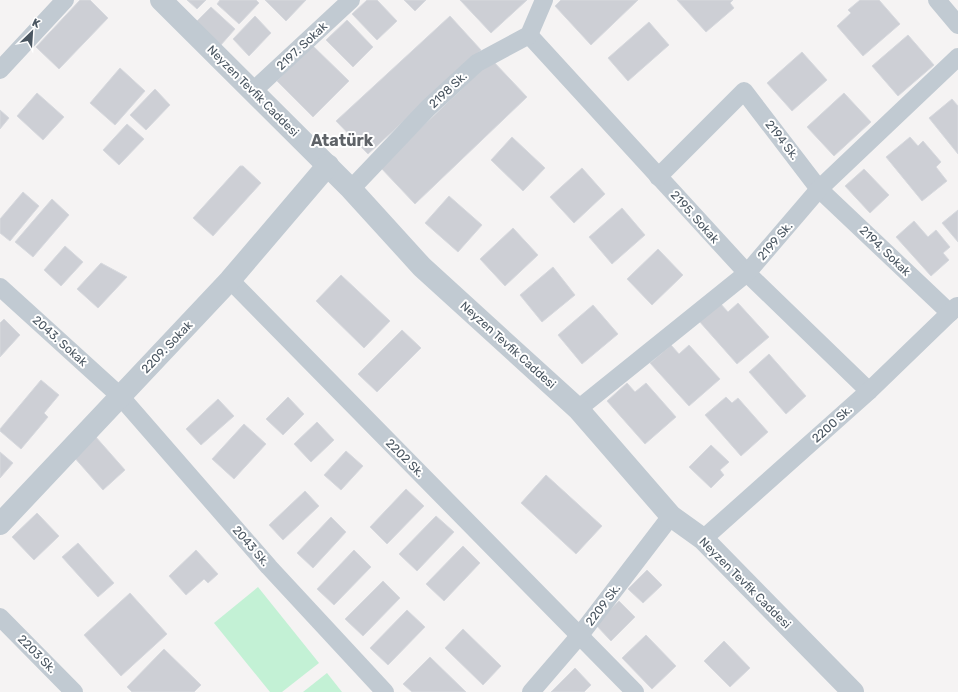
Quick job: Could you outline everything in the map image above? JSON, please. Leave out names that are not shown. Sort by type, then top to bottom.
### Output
[{"type":"street","points":[[0,70],[65,0]]},
{"type":"street","name":"Neyzen Tevfik Caddesi","points":[[161,0],[352,189],[422,267],[578,409],[671,516],[703,539],[853,692]]},
{"type":"street","name":"2197. Sokak","points":[[253,91],[351,0]]},
{"type":"street","points":[[529,35],[544,0]]},
{"type":"street","points":[[937,0],[958,25]]},
{"type":"street","name":"2195. Sokak","points":[[529,35],[747,274],[869,391]]},
{"type":"street","name":"2198 Sk.","points":[[352,189],[428,108],[477,63],[529,35]]},
{"type":"street","name":"2199 Sk.","points":[[578,409],[747,274],[820,189],[958,57]]},
{"type":"street","name":"2194 Sk.","points":[[658,177],[744,91],[820,189]]},
{"type":"street","name":"2209. Sokak","points":[[0,524],[230,280],[328,166]]},
{"type":"street","name":"2194. Sokak","points":[[820,189],[954,309]]},
{"type":"street","name":"2202 Sk.","points":[[230,280],[635,692]]},
{"type":"street","name":"2043. Sokak","points":[[0,287],[120,396]]},
{"type":"street","name":"2200 Sk.","points":[[703,539],[869,391],[954,309]]},
{"type":"street","name":"2043 Sk.","points":[[120,396],[269,567],[385,692]]},
{"type":"street","name":"2209 Sk.","points":[[531,692],[580,635],[671,516]]},
{"type":"street","name":"2203 Sk.","points":[[0,617],[74,692]]},
{"type":"green space","points":[[258,587],[319,663],[282,692],[270,692],[214,623]]},
{"type":"green space","points":[[327,673],[342,692],[303,692]]},
{"type":"building","points":[[80,0],[90,0],[108,18],[59,69],[36,47]]},
{"type":"building","points":[[187,0],[206,0],[197,9]]},
{"type":"building","points":[[220,0],[256,0],[259,3],[239,24],[217,4]]},
{"type":"building","points":[[265,0],[306,0],[286,21]]},
{"type":"building","points":[[367,0],[377,0],[397,21],[377,40],[352,14]]},
{"type":"building","points":[[404,0],[426,0],[415,11]]},
{"type":"building","points":[[460,0],[527,0],[491,33]]},
{"type":"building","points":[[561,0],[638,0],[591,45],[555,6]]},
{"type":"building","points":[[677,0],[733,0],[730,3],[734,8],[706,32]]},
{"type":"building","points":[[860,0],[879,0],[900,24],[863,56],[837,26],[851,13],[848,10]]},
{"type":"building","points":[[211,7],[235,29],[220,46],[195,23]]},
{"type":"building","points":[[255,16],[271,33],[249,56],[233,39]]},
{"type":"building","points":[[450,16],[481,50],[368,154],[336,121]]},
{"type":"building","points":[[347,20],[373,47],[353,67],[326,40]]},
{"type":"building","points":[[649,22],[669,45],[628,81],[608,58]]},
{"type":"building","points":[[908,35],[934,65],[898,96],[872,66]]},
{"type":"building","points":[[312,45],[349,81],[313,117],[277,81]]},
{"type":"building","points":[[802,52],[827,80],[792,111],[767,83]]},
{"type":"building","points":[[492,60],[527,97],[415,204],[380,167]]},
{"type":"building","points":[[120,68],[145,91],[115,125],[90,103]]},
{"type":"building","points":[[155,89],[170,105],[146,130],[130,115]]},
{"type":"building","points":[[37,93],[64,117],[43,140],[17,116]]},
{"type":"building","points":[[844,93],[871,122],[834,156],[807,127]]},
{"type":"building","points":[[952,99],[958,106],[958,154],[929,118]]},
{"type":"building","points":[[0,110],[9,118],[0,129]]},
{"type":"building","points":[[127,124],[144,139],[119,165],[103,150]]},
{"type":"building","points":[[512,137],[545,168],[523,191],[491,160]]},
{"type":"building","points":[[910,137],[918,146],[923,141],[941,162],[936,167],[947,181],[922,201],[886,157]]},
{"type":"building","points":[[240,166],[243,166],[261,183],[213,236],[193,218]]},
{"type":"building","points":[[582,168],[605,194],[574,223],[550,197]]},
{"type":"building","points":[[864,169],[889,195],[870,213],[845,186]]},
{"type":"building","points":[[23,192],[39,206],[10,241],[0,233],[0,219]]},
{"type":"building","points":[[449,196],[482,225],[458,252],[425,223]]},
{"type":"building","points":[[52,199],[69,215],[33,257],[15,242]]},
{"type":"building","points":[[622,208],[645,235],[612,264],[589,237]]},
{"type":"building","points":[[958,210],[958,242],[942,223]]},
{"type":"building","points":[[914,221],[928,237],[936,230],[950,247],[943,253],[949,260],[931,276],[896,237]]},
{"type":"building","points":[[513,228],[538,255],[505,286],[480,259]]},
{"type":"building","points":[[65,246],[83,262],[61,286],[44,270]]},
{"type":"building","points":[[658,249],[683,275],[652,305],[627,279]]},
{"type":"building","points":[[101,263],[127,277],[98,308],[77,289]]},
{"type":"building","points":[[553,267],[575,295],[542,322],[520,295]]},
{"type":"building","points":[[341,275],[390,321],[364,348],[316,301]]},
{"type":"building","points":[[720,303],[728,312],[738,303],[769,337],[737,364],[699,321]]},
{"type":"building","points":[[593,305],[618,334],[582,364],[558,335]]},
{"type":"building","points":[[4,319],[20,335],[0,357],[0,323]]},
{"type":"building","points":[[402,330],[421,348],[377,392],[358,374]]},
{"type":"building","points":[[671,345],[679,354],[689,345],[720,379],[689,406],[650,363]]},
{"type":"building","points":[[769,354],[806,396],[786,414],[749,372]]},
{"type":"building","points":[[41,380],[59,395],[44,413],[48,417],[21,449],[0,431],[0,429]]},
{"type":"building","points":[[627,383],[635,392],[646,383],[676,417],[645,444],[607,401]]},
{"type":"building","points":[[288,397],[304,414],[283,435],[266,419]]},
{"type":"building","points":[[726,397],[732,403],[738,398],[768,432],[741,456],[705,415]]},
{"type":"building","points":[[218,399],[234,416],[201,445],[186,429]]},
{"type":"building","points":[[317,422],[334,440],[311,462],[294,444]]},
{"type":"building","points":[[244,424],[266,444],[234,479],[212,459]]},
{"type":"building","points":[[95,436],[125,470],[103,490],[73,456]]},
{"type":"building","points":[[711,445],[729,462],[720,470],[724,475],[711,488],[689,467]]},
{"type":"building","points":[[346,451],[363,466],[341,490],[324,475]]},
{"type":"building","points":[[0,452],[13,463],[0,478]]},
{"type":"building","points":[[546,475],[602,526],[576,554],[521,503]]},
{"type":"building","points":[[406,489],[424,506],[387,544],[370,527]]},
{"type":"building","points":[[305,491],[319,506],[283,540],[269,525]]},
{"type":"building","points":[[37,513],[59,536],[34,560],[12,537]]},
{"type":"building","points":[[436,516],[454,532],[417,571],[399,554]]},
{"type":"building","points":[[331,517],[346,532],[313,568],[297,553]]},
{"type":"building","points":[[78,543],[114,583],[98,597],[62,557]]},
{"type":"building","points":[[463,546],[480,563],[444,601],[426,584]]},
{"type":"building","points":[[196,550],[218,574],[208,583],[204,579],[186,595],[169,576]]},
{"type":"building","points":[[354,550],[371,567],[334,605],[317,589]]},
{"type":"building","points":[[647,570],[662,585],[643,603],[628,589]]},
{"type":"building","points":[[383,581],[400,598],[363,636],[345,619]]},
{"type":"building","points":[[130,593],[167,634],[121,676],[84,635]]},
{"type":"building","points":[[619,601],[635,617],[611,641],[595,624]]},
{"type":"building","points":[[407,610],[425,627],[388,665],[370,648]]},
{"type":"building","points":[[463,629],[501,666],[483,685],[445,648]]},
{"type":"building","points":[[646,635],[676,666],[652,689],[622,658]]},
{"type":"building","points":[[724,641],[750,668],[730,687],[704,661]]},
{"type":"building","points":[[164,649],[201,685],[194,692],[132,692],[127,687]]},
{"type":"building","points":[[430,657],[466,692],[412,692],[403,684]]},
{"type":"building","points":[[575,668],[591,685],[584,692],[551,692]]},
{"type":"district","name":"Atatürk","points":[[342,140]]}]
